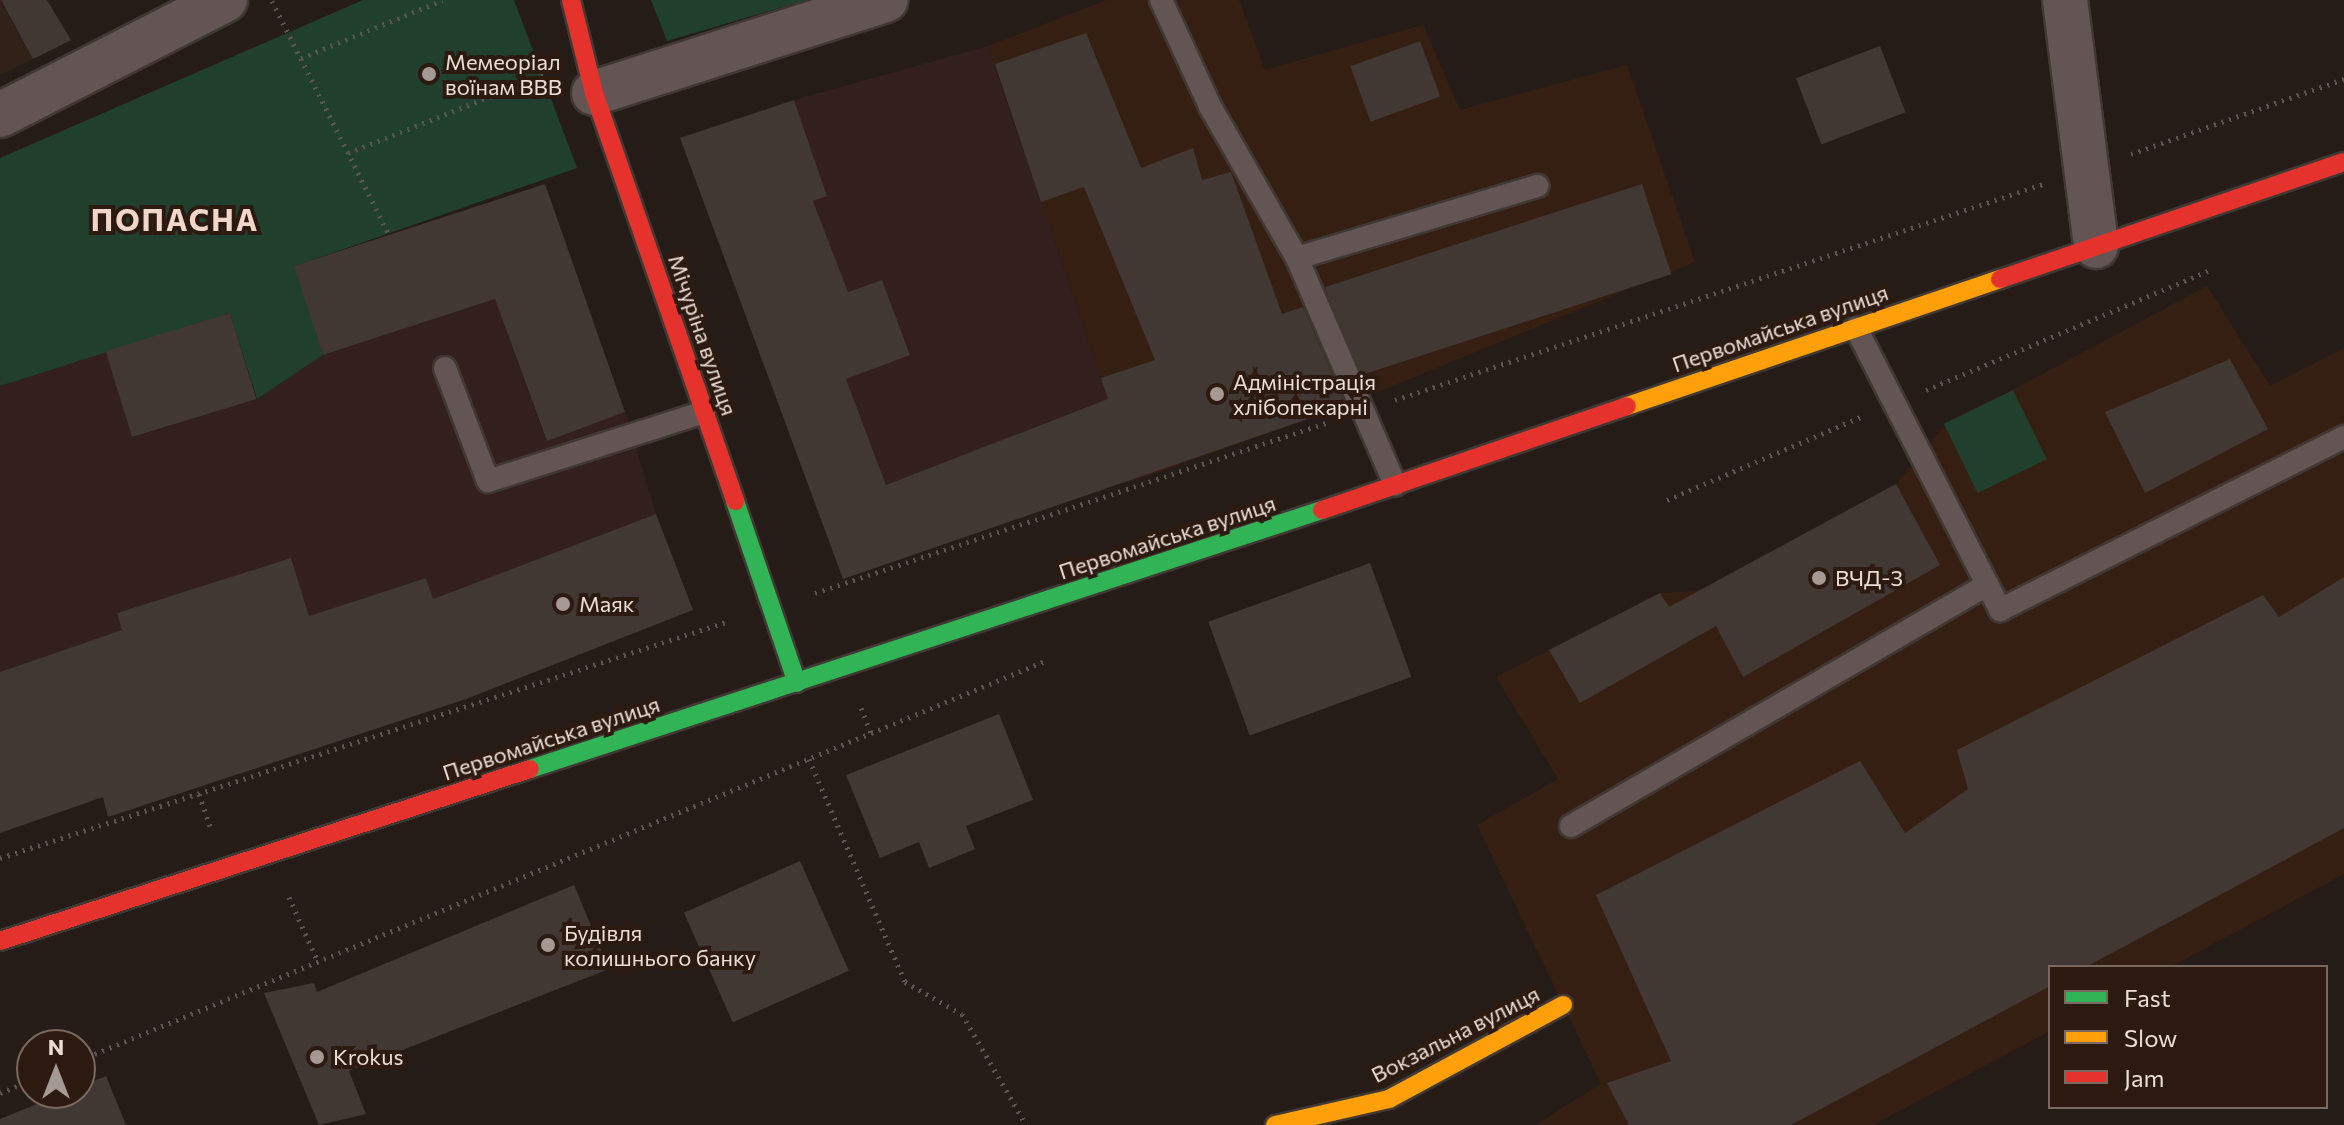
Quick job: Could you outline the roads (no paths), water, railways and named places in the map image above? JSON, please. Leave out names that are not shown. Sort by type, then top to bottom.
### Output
[{"type":"street","points":[[0,115],[225,0]]},
{"type":"street","name":"Мічуріна вулиця","points":[[571,0],[589,76],[797,683]]},
{"type":"street","points":[[589,76],[886,0]]},
{"type":"street","points":[[2065,0],[2096,246]]},
{"type":"street","name":"Первомайська вулиця","points":[[0,941],[1395,485],[2344,162]]},
{"type":"street","name":"Вокзальна вулиця","points":[[1275,1125],[1389,1099],[1563,1005]]},
{"type":"lane","points":[[1161,0],[1211,108],[1297,258],[1395,485]]},
{"type":"lane","points":[[1297,258],[1537,186]]},
{"type":"lane","points":[[1856,328],[2000,610],[2344,437]]},
{"type":"lane","points":[[445,368],[488,481],[704,412]]},
{"type":"lane","points":[[1571,826],[1987,585]]},
{"type":"place","name":"Мемеоріал воїнам ВВВ","points":[[429,74]]},
{"type":"place","name":"Адміністрація хлібопекарні","points":[[1217,394]]},
{"type":"place","name":"ВЧД-3","points":[[1819,578]]},
{"type":"place","name":"Маяк","points":[[563,604]]},
{"type":"place","name":"Будівля колишнього банку","points":[[548,945]]},
{"type":"place","name":"Krokus","points":[[317,1057]]},
{"type":"district","name":"ПОПАСНА","points":[[175,219]]}]
